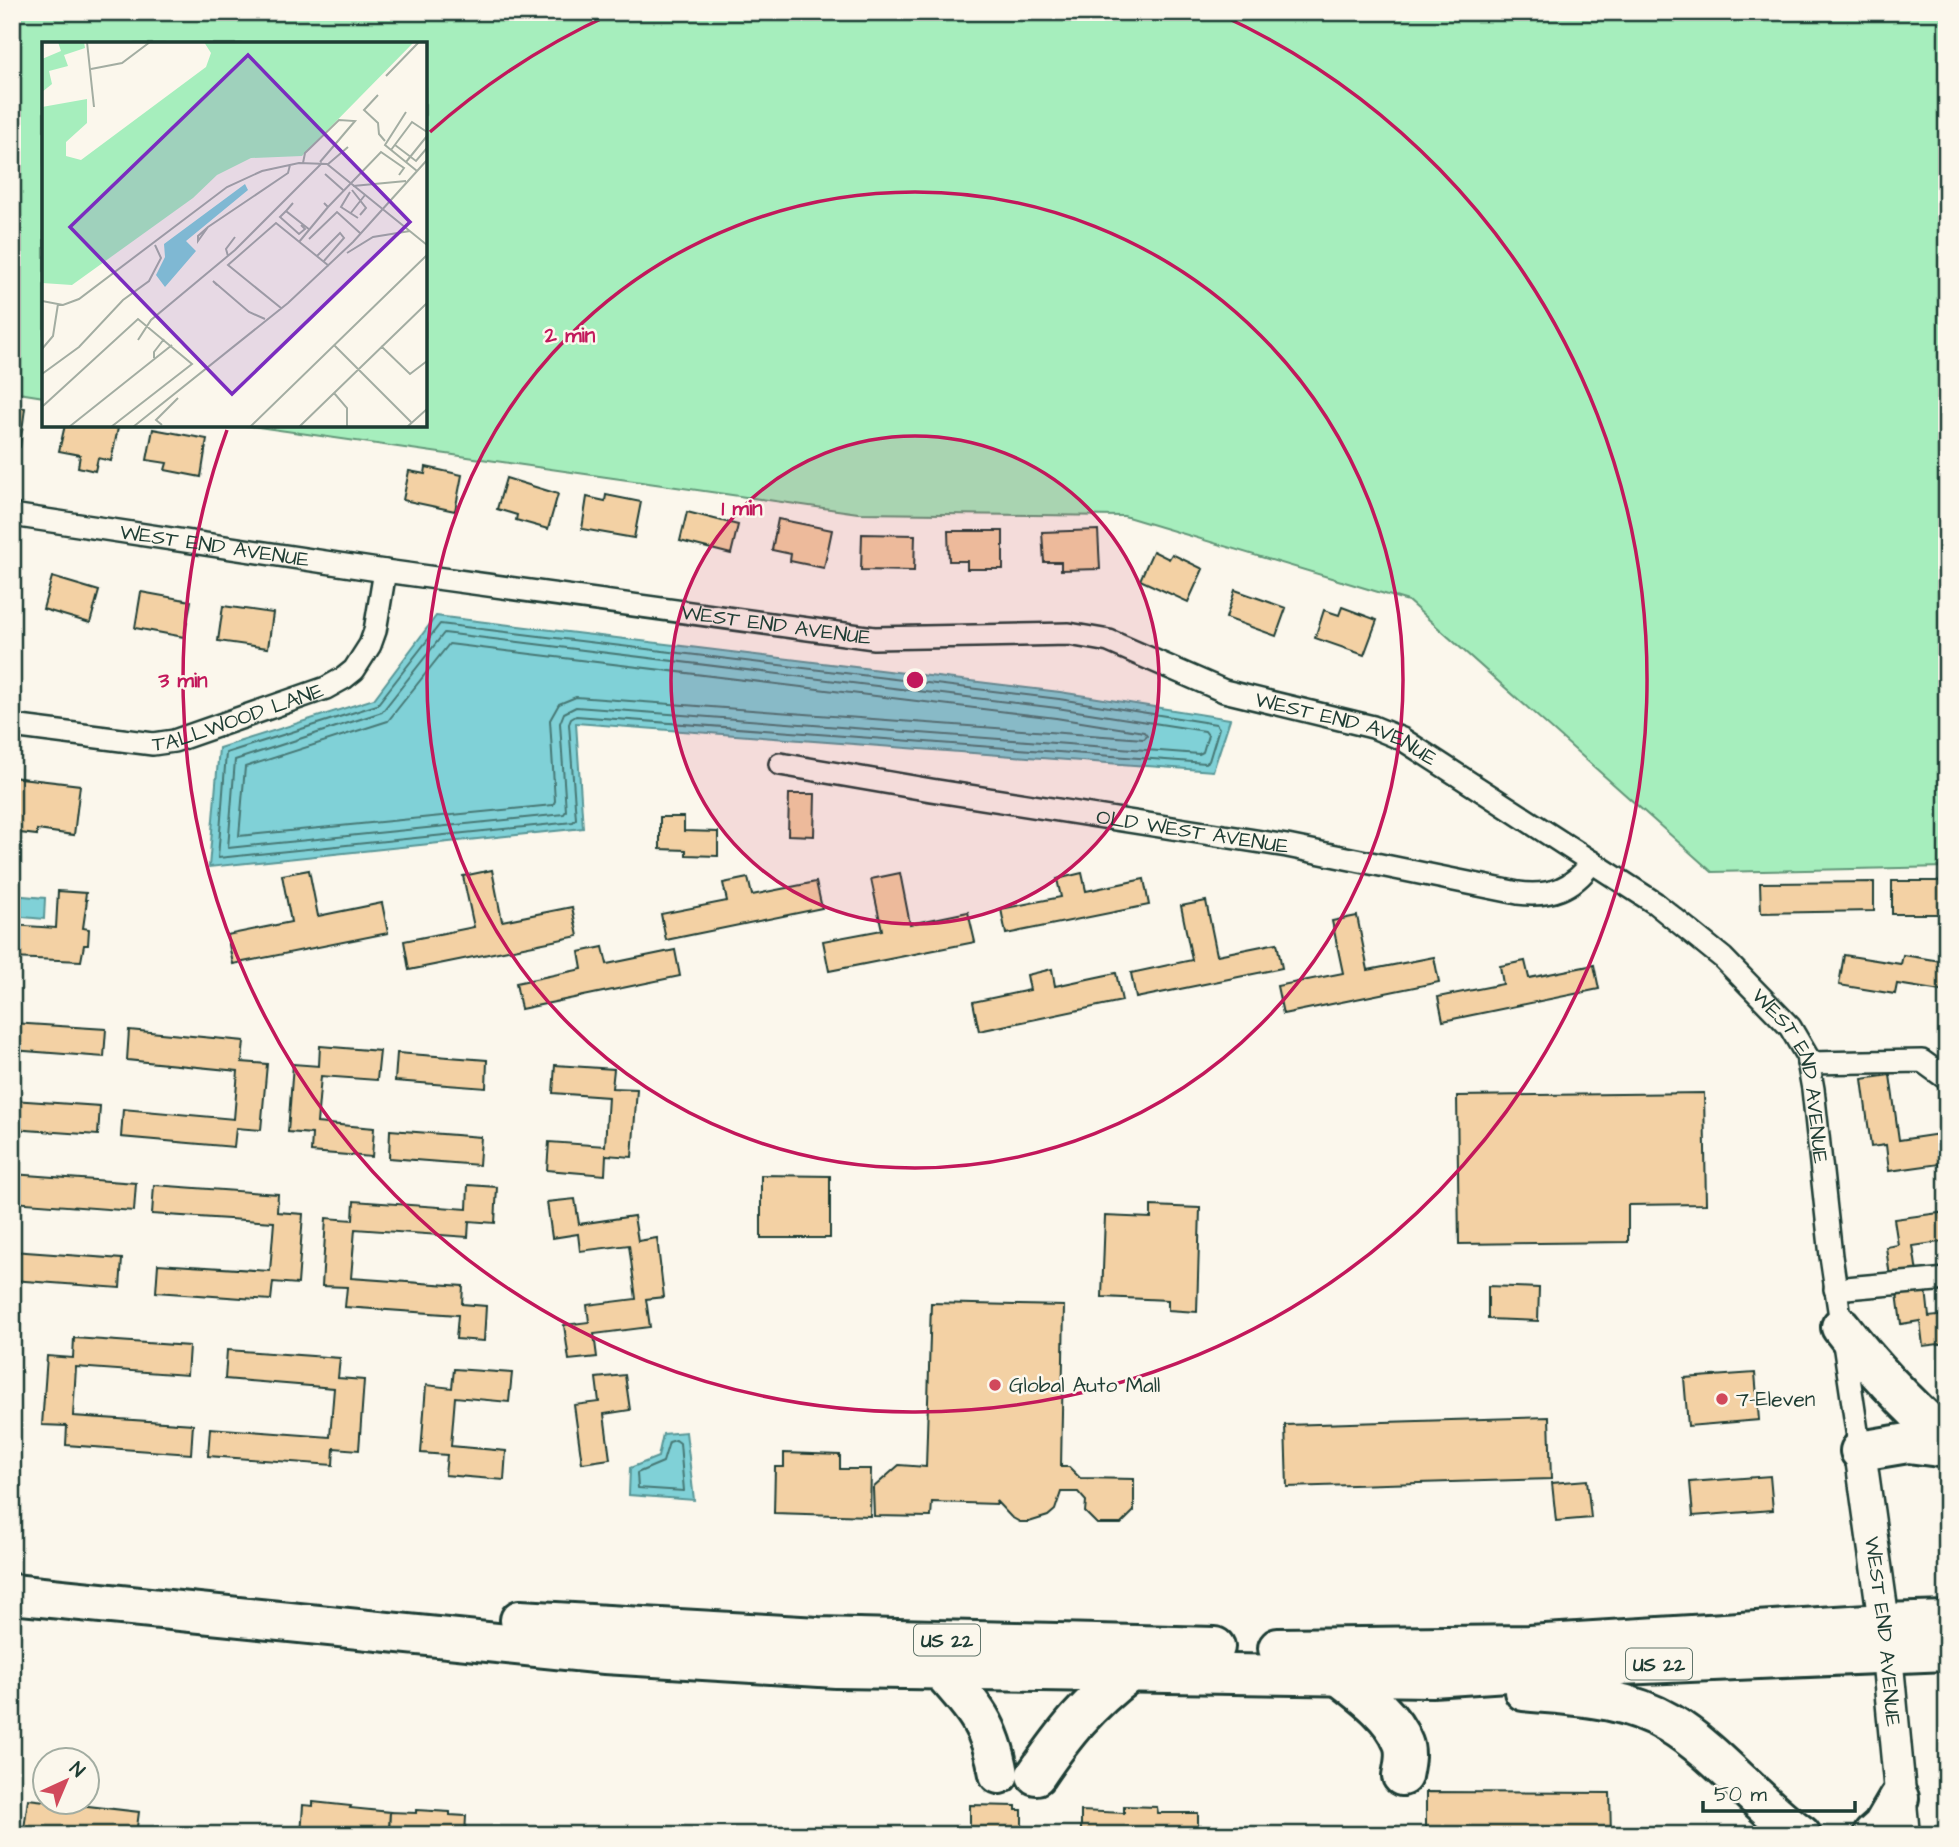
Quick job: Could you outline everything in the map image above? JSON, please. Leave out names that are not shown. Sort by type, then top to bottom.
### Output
[{"type":"highway","points":[[1841,1327],[1867,1362],[1947,1440]]},
{"type":"highway","points":[[1860,1451],[1908,1443],[1947,1448]]},
{"type":"highway","name":"US 22","points":[[12,1573],[328,1607],[818,1637],[1256,1648],[1885,1639],[1947,1651]]},
{"type":"highway","name":"US 22","points":[[12,1594],[605,1654],[836,1668],[938,1667],[1432,1677],[1598,1666],[1885,1639],[1947,1621]]},
{"type":"highway","points":[[938,1667],[962,1693],[985,1725],[995,1750],[1017,1774],[1130,1672]]},
{"type":"highway","points":[[1337,1674],[1370,1700],[1397,1732],[1405,1753],[1402,1776]]},
{"type":"highway","points":[[1432,1677],[1484,1687],[1585,1695],[1638,1709],[1669,1723],[1801,1835]]},
{"type":"highway","points":[[1873,1835],[1882,1827],[1899,1797]]},
{"type":"street","name":"WEST END AVENUE","points":[[12,515],[385,572],[874,638],[1069,634],[1109,641],[1224,691],[1373,727],[1402,740],[1655,903],[1723,958],[1790,1027],[1807,1056],[1813,1088],[1835,1289],[1885,1639],[1904,1835]]},
{"type":"street","name":"TALLWOOD LANE","points":[[12,726],[153,744],[174,741],[326,688],[354,670],[370,645],[385,572]]},
{"type":"street","name":"OLD WEST AVENUE","points":[[780,764],[1287,846],[1518,893],[1537,895],[1557,891],[1582,876],[1592,862]]},
{"type":"street","points":[[1808,1063],[1922,1061],[1947,1079]]},
{"type":"street","points":[[1835,1289],[1947,1279]]},
{"type":"green space","points":[[12,12],[1947,12],[1947,867],[1712,872],[1408,601],[1124,516],[858,513],[258,427],[427,427],[427,42],[42,42],[42,397],[12,392]]},
{"type":"water","points":[[436,616],[1060,692],[1230,719],[1213,771],[576,723],[583,828],[209,867],[219,748],[374,699]]},
{"type":"water","points":[[12,895],[45,898],[44,919],[12,916]]},
{"type":"water","points":[[686,1432],[694,1500],[629,1495],[630,1468],[658,1457],[663,1434]]},
{"type":"building","points":[[12,406],[25,408],[20,447],[12,446]]},
{"type":"building","points":[[65,427],[118,428],[111,461],[98,458],[95,471],[78,467],[80,455],[59,451]]},
{"type":"building","points":[[153,429],[207,439],[201,477],[165,470],[167,463],[147,460]]},
{"type":"building","points":[[426,467],[462,475],[455,511],[403,500],[409,471],[425,474]]},
{"type":"building","points":[[506,478],[558,494],[548,529],[516,520],[517,515],[497,509]]},
{"type":"building","points":[[606,495],[641,502],[634,538],[582,529],[587,497],[605,501]]},
{"type":"building","points":[[687,512],[738,525],[731,554],[680,541]]},
{"type":"building","points":[[778,519],[832,530],[824,568],[790,561],[791,554],[772,550]]},
{"type":"building","points":[[1098,530],[1100,569],[1061,570],[1061,562],[1044,562],[1042,532]]},
{"type":"building","points":[[948,531],[1003,531],[1003,569],[967,569],[967,561],[949,561]]},
{"type":"building","points":[[862,534],[915,535],[914,571],[861,570]]},
{"type":"building","points":[[1153,551],[1169,559],[1172,554],[1203,569],[1188,602],[1140,580]]},
{"type":"building","points":[[52,577],[99,591],[90,623],[43,609]]},
{"type":"building","points":[[1235,590],[1286,608],[1276,636],[1226,618]]},
{"type":"building","points":[[141,592],[191,601],[184,637],[135,628]]},
{"type":"building","points":[[223,606],[273,613],[268,648],[218,641]]},
{"type":"building","points":[[1342,607],[1377,620],[1364,655],[1315,638],[1324,610],[1339,615]]},
{"type":"building","points":[[12,777],[80,785],[74,835],[37,830],[37,835],[12,832]]},
{"type":"building","points":[[789,794],[815,794],[814,836],[788,835]]},
{"type":"building","points":[[660,817],[684,817],[684,831],[718,832],[718,856],[686,855],[686,850],[660,849]]},
{"type":"building","points":[[309,870],[318,916],[382,903],[388,933],[233,964],[227,935],[291,922],[282,875]]},
{"type":"building","points":[[492,870],[502,921],[572,907],[578,936],[409,970],[404,941],[474,927],[463,876]]},
{"type":"building","points":[[900,873],[910,924],[968,912],[975,942],[829,971],[823,941],[882,930],[871,879]]},
{"type":"building","points":[[1082,873],[1086,891],[1144,879],[1149,905],[1006,934],[1001,909],[1061,897],[1057,879]]},
{"type":"building","points":[[748,878],[752,895],[816,882],[822,908],[666,940],[661,914],[727,901],[723,883]]},
{"type":"building","points":[[1892,881],[1947,881],[1947,914],[1892,914]]},
{"type":"building","points":[[1874,882],[1874,911],[1761,913],[1760,883]]},
{"type":"building","points":[[58,891],[86,893],[83,928],[89,929],[88,945],[84,945],[81,961],[12,958],[12,925],[56,928]]},
{"type":"building","points":[[1206,901],[1217,955],[1277,943],[1282,968],[1136,998],[1131,973],[1192,960],[1181,906]]},
{"type":"building","points":[[1357,916],[1368,970],[1434,957],[1439,982],[1283,1014],[1277,986],[1343,973],[1332,921]]},
{"type":"building","points":[[603,947],[607,964],[675,950],[680,976],[521,1009],[516,983],[582,969],[579,952]]},
{"type":"building","points":[[1844,955],[1901,964],[1903,955],[1947,962],[1947,992],[1897,984],[1895,994],[1839,985]]},
{"type":"building","points":[[1525,961],[1529,978],[1594,965],[1599,989],[1443,1021],[1438,997],[1503,984],[1500,966]]},
{"type":"building","points":[[1052,969],[1055,986],[1116,973],[1122,1001],[979,1031],[973,1002],[1030,990],[1027,975]]},
{"type":"building","points":[[12,1023],[106,1029],[104,1057],[12,1050]]},
{"type":"building","points":[[129,1030],[244,1041],[242,1062],[267,1064],[261,1130],[236,1128],[234,1147],[121,1137],[123,1109],[234,1119],[238,1071],[127,1060]]},
{"type":"building","points":[[320,1046],[380,1051],[377,1080],[321,1076],[317,1123],[374,1128],[372,1157],[311,1152],[312,1134],[288,1132],[293,1064],[319,1066]]},
{"type":"building","points":[[397,1053],[487,1060],[486,1088],[395,1081]]},
{"type":"building","points":[[555,1065],[614,1069],[612,1088],[637,1089],[632,1157],[606,1155],[605,1175],[547,1170],[549,1142],[605,1146],[608,1097],[553,1093]]},
{"type":"building","points":[[1890,1075],[1899,1140],[1940,1134],[1939,1125],[1947,1124],[1947,1163],[1889,1171],[1886,1145],[1871,1147],[1862,1079]]},
{"type":"building","points":[[1704,1093],[1706,1204],[1628,1205],[1628,1242],[1459,1244],[1457,1096]]},
{"type":"building","points":[[12,1100],[100,1106],[98,1135],[12,1129]]},
{"type":"building","points":[[390,1130],[481,1137],[479,1165],[389,1158]]},
{"type":"building","points":[[12,1174],[136,1183],[134,1211],[13,1202],[12,1211]]},
{"type":"building","points":[[761,1175],[830,1176],[830,1238],[761,1238]]},
{"type":"building","points":[[154,1185],[278,1194],[277,1212],[303,1214],[298,1284],[273,1282],[271,1300],[156,1292],[158,1264],[270,1271],[274,1222],[152,1214]]},
{"type":"building","points":[[468,1185],[497,1187],[495,1223],[469,1221],[468,1237],[355,1229],[351,1278],[463,1286],[462,1304],[486,1306],[484,1341],[456,1339],[458,1315],[345,1307],[347,1287],[322,1286],[326,1218],[353,1220],[354,1201],[467,1209]]},
{"type":"building","points":[[575,1199],[579,1224],[634,1216],[638,1241],[657,1238],[664,1297],[646,1299],[650,1327],[594,1334],[597,1357],[569,1360],[564,1325],[589,1322],[587,1305],[636,1299],[629,1245],[580,1251],[578,1234],[552,1238],[547,1202]]},
{"type":"building","points":[[1151,1206],[1200,1208],[1197,1312],[1168,1310],[1168,1300],[1102,1297],[1105,1216],[1151,1218]]},
{"type":"building","points":[[1947,1212],[1947,1241],[1913,1246],[1917,1273],[1890,1277],[1886,1247],[1898,1245],[1894,1219]]},
{"type":"building","points":[[12,1251],[122,1259],[120,1288],[12,1280]]},
{"type":"building","points":[[1488,1286],[1539,1288],[1538,1321],[1488,1319]]},
{"type":"building","points":[[1926,1289],[1929,1317],[1947,1315],[1947,1343],[1923,1346],[1920,1321],[1901,1324],[1897,1293]]},
{"type":"building","name":"Global Auto Mall","points":[[931,1303],[1064,1306],[1061,1467],[1069,1467],[1080,1478],[1134,1479],[1134,1511],[1121,1524],[1097,1524],[1085,1512],[1086,1501],[1078,1492],[1061,1492],[1055,1510],[1048,1516],[1029,1522],[1020,1522],[1011,1517],[996,1501],[997,1504],[932,1502],[931,1517],[874,1516],[873,1488],[899,1465],[926,1467]]},
{"type":"building","points":[[74,1338],[189,1346],[187,1375],[76,1367],[73,1416],[193,1424],[191,1454],[66,1445],[67,1426],[42,1425],[47,1356],[73,1358]]},
{"type":"building","points":[[227,1350],[340,1358],[338,1378],[364,1380],[359,1450],[334,1448],[333,1465],[208,1456],[210,1428],[330,1437],[334,1388],[225,1379]]},
{"type":"building","points":[[454,1369],[512,1373],[509,1402],[455,1397],[451,1446],[506,1451],[504,1480],[445,1475],[447,1455],[421,1453],[426,1385],[452,1388]]},
{"type":"building","name":"7-Eleven","points":[[1755,1373],[1759,1420],[1688,1426],[1684,1378]]},
{"type":"building","points":[[625,1375],[630,1410],[604,1414],[610,1459],[582,1463],[574,1405],[599,1402],[596,1378]]},
{"type":"building","points":[[1549,1417],[1551,1479],[1287,1487],[1285,1425]]},
{"type":"building","points":[[784,1453],[840,1455],[840,1469],[871,1469],[870,1516],[774,1513],[775,1467],[784,1467]]},
{"type":"building","points":[[1770,1476],[1773,1510],[1693,1516],[1690,1482]]},
{"type":"building","points":[[1587,1480],[1591,1518],[1556,1521],[1552,1483]]},
{"type":"building","points":[[1426,1792],[1610,1793],[1611,1835],[1426,1835]]},
{"type":"building","points":[[28,1799],[32,1799],[32,1815],[102,1815],[102,1808],[139,1812],[136,1835],[75,1835],[24,1829]]},
{"type":"building","points":[[313,1802],[390,1812],[389,1835],[301,1835],[303,1805],[313,1806]]},
{"type":"building","points":[[970,1805],[1016,1806],[1016,1810],[1022,1810],[1022,1835],[970,1835]]},
{"type":"building","points":[[1124,1806],[1157,1807],[1158,1813],[1198,1813],[1198,1835],[1081,1835],[1081,1811],[1124,1813]]},
{"type":"building","points":[[416,1810],[466,1816],[465,1835],[389,1835],[390,1812],[416,1813]]},
{"type":"building","points":[[742,1830],[811,1835],[742,1835]]},
{"type":"building","points":[[660,1831],[729,1835],[660,1835]]},
{"type":"place","name":"Global Auto Mall","points":[[995,1385]]},
{"type":"place","name":"7-Eleven","points":[[1722,1399]]}]
